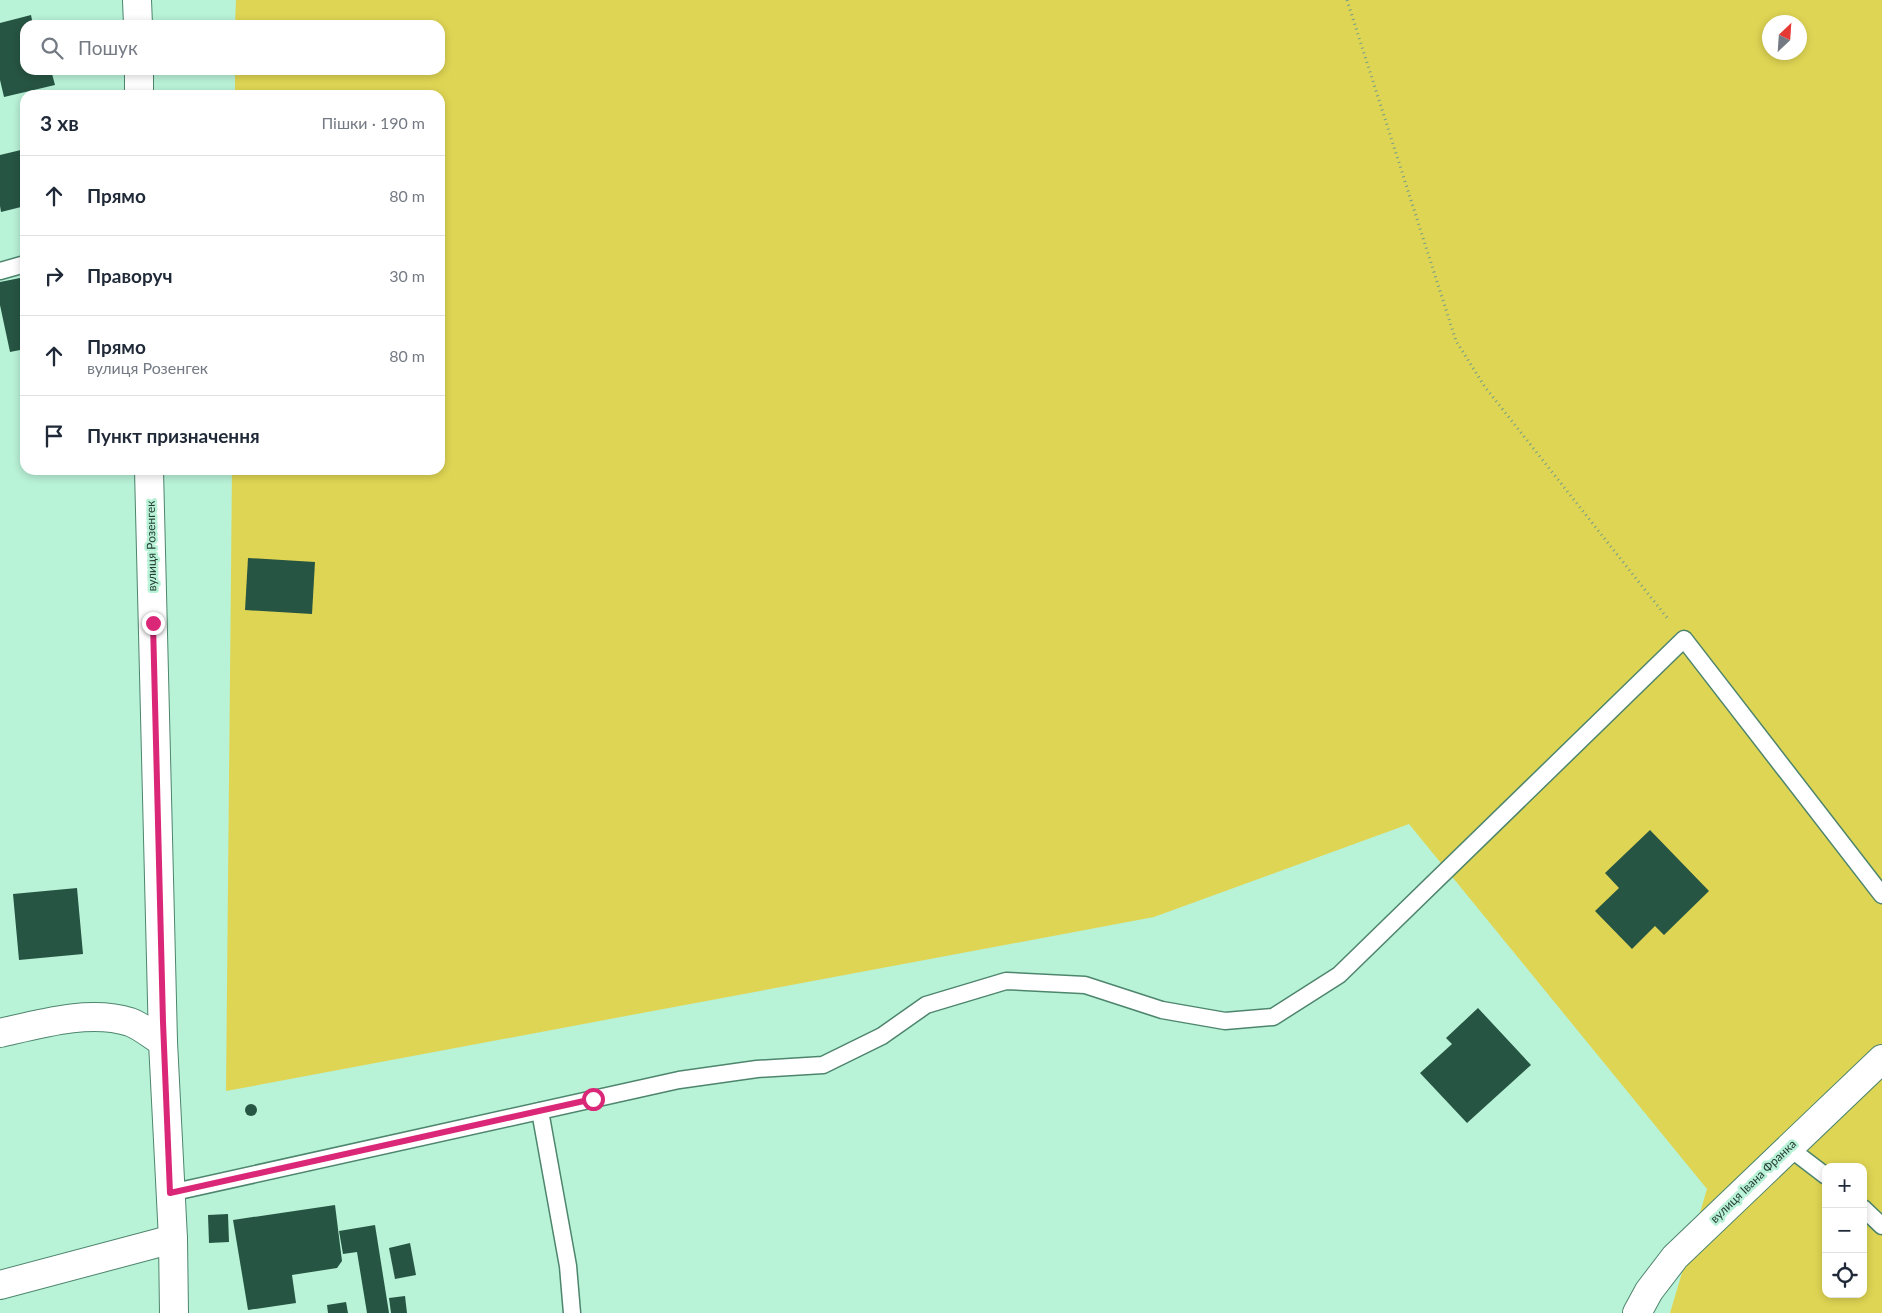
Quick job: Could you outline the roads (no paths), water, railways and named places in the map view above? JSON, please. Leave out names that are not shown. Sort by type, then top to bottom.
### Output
[{"type":"street","points":[[137,0],[138,20]]},
{"type":"street","points":[[139,75],[139,90]]},
{"type":"street","name":"вулиця Розенгек","points":[[149,475],[163,1042],[173,1239],[174,1313]]},
{"type":"street","points":[[0,1033],[50,1021],[99,1017],[131,1022],[163,1042]]},
{"type":"street","name":"вулиця Івана Франка","points":[[1637,1313],[1649,1291],[1675,1257],[1882,1059]]},
{"type":"street","points":[[0,1285],[173,1239]]},
{"type":"lane","points":[[0,270],[20,265]]},
{"type":"lane","points":[[170,1193],[680,1080],[757,1068],[823,1065],[882,1036],[926,1005],[1006,981],[1085,985],[1162,1010],[1225,1021],[1273,1017],[1339,975],[1684,639],[1882,895]]},
{"type":"lane","points":[[540,1110],[568,1266],[572,1313]]},
{"type":"lane","points":[[1788,1148],[1822,1173]]},
{"type":"lane","points":[[1867,1212],[1882,1226]]}]
